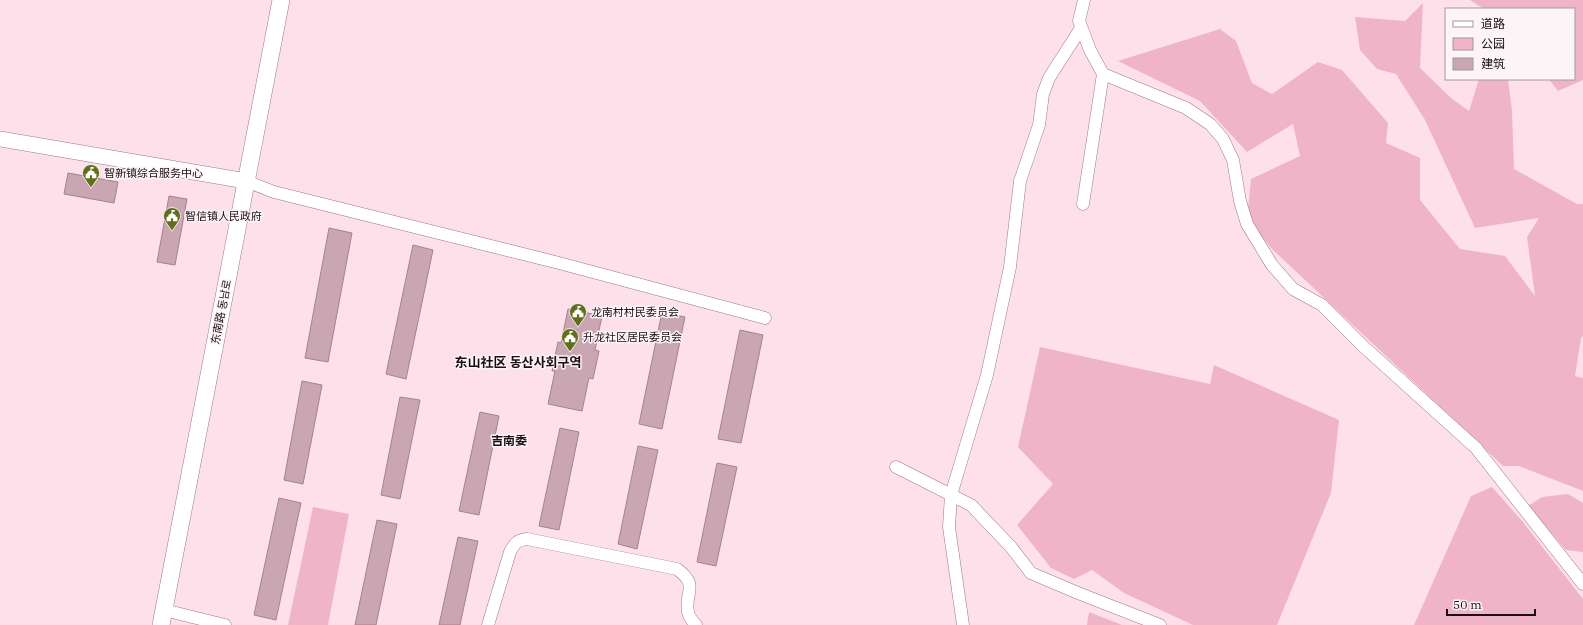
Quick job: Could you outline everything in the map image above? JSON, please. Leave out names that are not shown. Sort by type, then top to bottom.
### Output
[{"type":"main road","name":"东南路 동남로","points":[[162,618],[282,0]]},
{"type":"street","points":[[1084,0],[1079,22],[1090,50],[1103,74],[1084,204]]},
{"type":"street","points":[[963,625],[949,528],[951,495],[987,375],[1010,267],[1020,181],[1039,125],[1043,94],[1049,78],[1081,28]]},
{"type":"street","points":[[1103,74],[1186,108],[1210,124],[1223,139],[1232,160],[1240,201],[1247,224],[1272,264],[1293,289],[1322,305],[1363,346],[1476,448],[1583,584]]},
{"type":"street","points":[[0,139],[246,181],[274,192],[566,265],[765,318]]},
{"type":"street","points":[[896,467],[971,505],[1010,547],[1031,573],[1160,625]]},
{"type":"street","points":[[488,625],[510,552],[514,545],[520,540],[527,539],[677,569],[684,575],[689,583],[690,590],[687,610],[689,616],[696,625]]},
{"type":"street","points":[[162,618],[224,625]]},
{"type":"green space","points":[[1470,0],[1583,0],[1583,80],[1558,91],[1550,80],[1575,80],[1575,8],[1482,8]]},
{"type":"green space","points":[[1423,3],[1420,68],[1451,98],[1469,111],[1479,80],[1508,80],[1512,111],[1514,169],[1577,204],[1583,204],[1583,336],[1581,338],[1575,376],[1583,378],[1583,491],[1519,466],[1503,466],[1272,249],[1247,219],[1251,179],[1300,156],[1293,124],[1247,152],[1200,101],[1118,61],[1220,29],[1236,41],[1252,83],[1272,94],[1318,62],[1342,70],[1388,123],[1386,143],[1420,158],[1420,200],[1460,249],[1505,256],[1535,296],[1527,237],[1539,218],[1475,228],[1425,120],[1396,74],[1377,69],[1360,50],[1355,17],[1405,21]]},
{"type":"green space","points":[[1040,347],[1210,384],[1214,365],[1339,420],[1331,493],[1277,625],[1193,625],[1124,593],[1092,570],[1074,579],[1051,568],[1017,525],[1053,484],[1018,447]]},
{"type":"green space","points":[[1492,487],[1522,521],[1583,599],[1583,625],[1414,625],[1471,496]]},
{"type":"green space","points":[[1568,494],[1583,503],[1583,552],[1566,550],[1528,506],[1542,497]]},
{"type":"green space","points":[[313,507],[349,514],[328,625],[288,625]]},
{"type":"green space","points":[[1089,612],[1122,625],[1087,625]]},
{"type":"building","name":"智新镇综合服务中心","points":[[68,173],[118,182],[114,203],[64,194]]},
{"type":"building","name":"智信镇人民政府","points":[[169,196],[187,199],[175,265],[157,262]]},
{"type":"building","points":[[329,228],[352,233],[328,362],[305,358]]},
{"type":"building","points":[[413,245],[433,250],[406,379],[386,374]]},
{"type":"building","points":[[568,309],[602,316],[595,350],[599,351],[593,379],[589,378],[582,411],[548,404],[555,371],[552,371],[558,342],[561,343]]},
{"type":"building","points":[[662,312],[685,317],[662,429],[639,424]]},
{"type":"building","points":[[740,330],[763,335],[741,443],[718,439]]},
{"type":"building","points":[[302,381],[322,385],[303,484],[284,480]]},
{"type":"building","points":[[400,397],[420,400],[400,499],[381,495]]},
{"type":"building","points":[[480,412],[499,416],[479,515],[459,511]]},
{"type":"building","points":[[560,428],[579,432],[559,530],[539,526]]},
{"type":"building","points":[[638,446],[658,450],[637,549],[618,544]]},
{"type":"building","points":[[717,463],[737,467],[716,566],[697,562]]},
{"type":"building","points":[[279,498],[301,503],[276,620],[254,615]]},
{"type":"building","points":[[377,520],[397,524],[376,625],[355,625]]},
{"type":"building","points":[[458,537],[478,541],[460,625],[439,625]]},
{"type":"place","name":"智新镇综合服务中心","points":[[91,188]]},
{"type":"place","name":"智信镇人民政府","points":[[172,231]]},
{"type":"place","name":"龙南村村民委员会","points":[[578,327]]},
{"type":"place","name":"升龙社区居民委员会","points":[[570,352]]},
{"type":"district","name":"东山社区 동산사회구역","points":[[518,362]]},
{"type":"district","name":"吉南委","points":[[509,440]]}]
